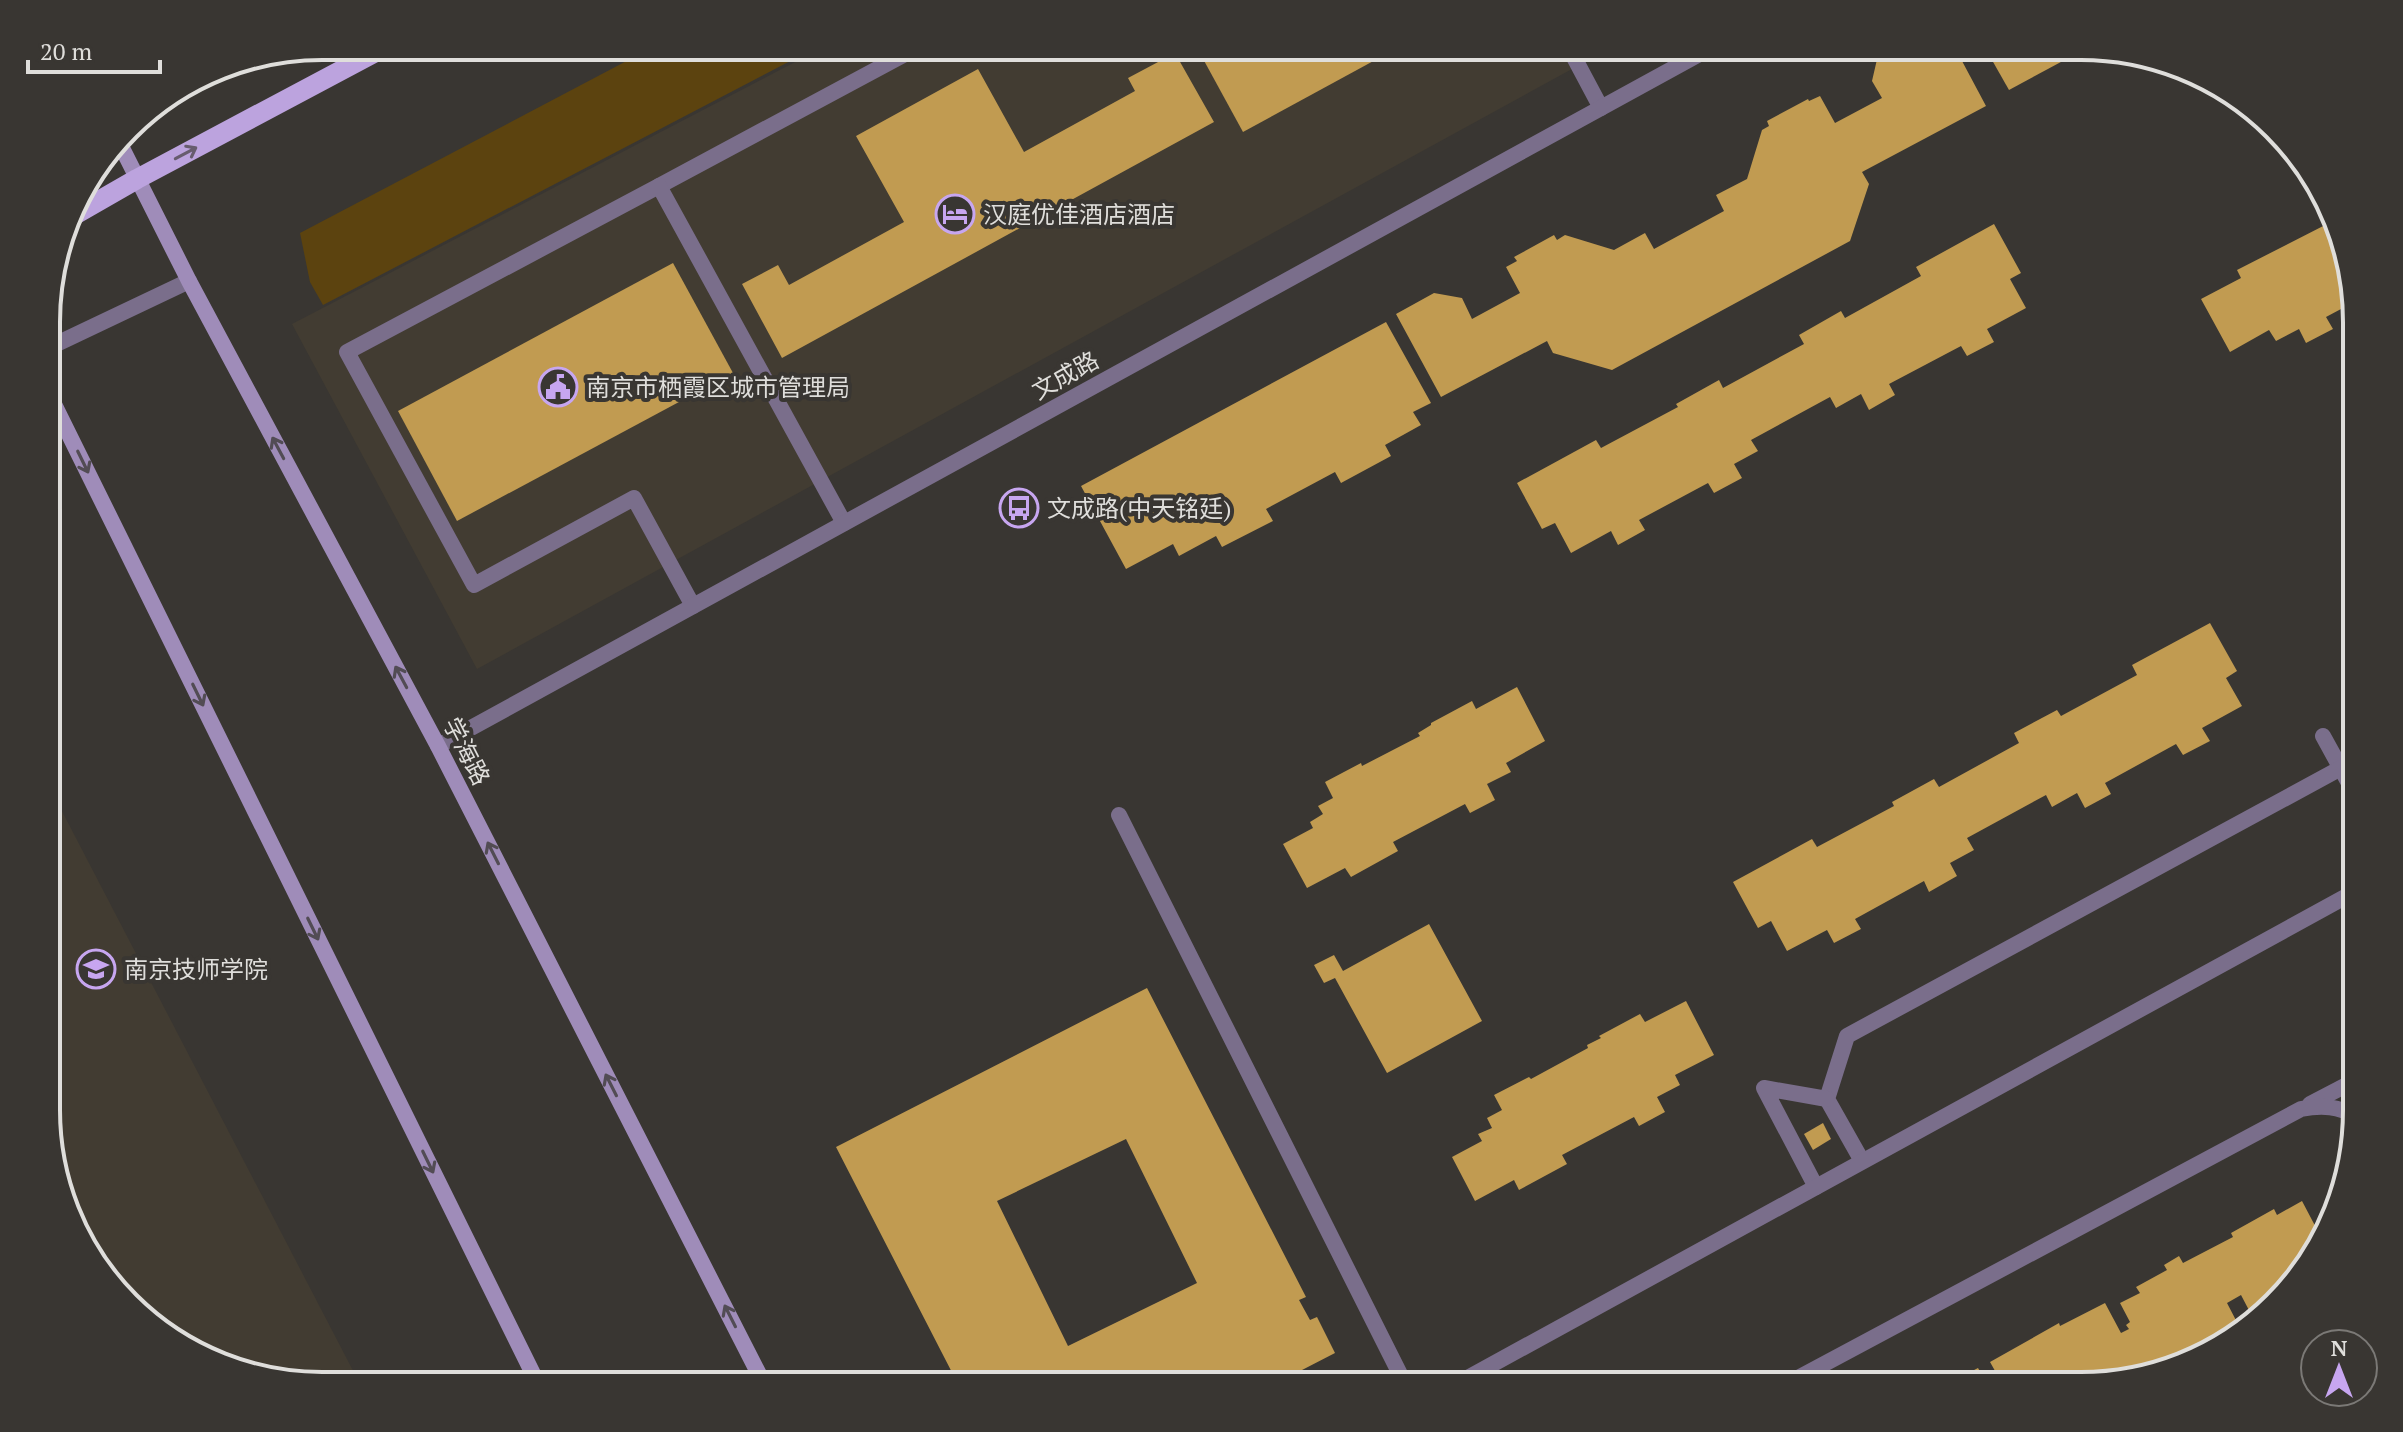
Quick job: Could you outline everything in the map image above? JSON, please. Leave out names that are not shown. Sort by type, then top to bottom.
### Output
[{"type":"main road","points":[[87,208],[361,60]]},
{"type":"main road","name":"学海路","points":[[123,151],[189,281],[438,746],[758,1372]]},
{"type":"main road","points":[[60,416],[532,1372]]},
{"type":"street","points":[[693,606],[634,498],[474,585],[347,352],[894,60]]},
{"type":"street","points":[[1575,60],[1601,108]]},
{"type":"street","name":"文成路","points":[[438,746],[1688,60]]},
{"type":"street","points":[[659,186],[844,523]]},
{"type":"street","points":[[60,342],[189,281]]},
{"type":"street","points":[[1862,1161],[1827,1099],[1847,1036],[2341,768],[2323,736]]},
{"type":"street","points":[[1119,815],[1399,1371]]},
{"type":"street","points":[[1480,1371],[2342,899]]},
{"type":"street","points":[[1811,1371],[2342,1087]]},
{"type":"street","points":[[1816,1187],[1764,1088],[1827,1099]]},
{"type":"street","points":[[2301,1109],[2318,1106],[2342,1110]]},
{"type":"shaded area","points":[[628,60],[792,60],[323,305],[310,282],[300,233]]},
{"type":"shaded area","points":[[799,60],[1588,60],[477,669],[292,324]]},
{"type":"shaded area","name":"南京技师学院","points":[[60,807],[354,1372],[288,1370],[254,1363],[191,1337],[163,1318],[125,1283],[87,1226],[74,1194],[62,1144]]},
{"type":"building","points":[[1162,60],[1179,60],[1214,122],[782,358],[742,284],[778,265],[789,285],[904,222],[856,136],[978,69],[1024,152],[1135,91],[1128,78]]},
{"type":"building","points":[[1204,60],[1375,60],[1243,132]]},
{"type":"building","points":[[1877,60],[1961,60],[1986,106],[1862,172],[1869,184],[1850,241],[1612,370],[1553,353],[1547,341],[1441,397],[1396,314],[1434,293],[1462,298],[1472,319],[1520,293],[1506,267],[1517,261],[1514,257],[1554,235],[1557,240],[1565,235],[1614,250],[1645,233],[1654,249],[1724,211],[1716,195],[1747,179],[1762,130],[1769,126],[1767,121],[1808,99],[1820,96],[1835,123],[1882,98],[1872,81]]},
{"type":"building","points":[[1992,60],[2065,60],[2009,90]]},
{"type":"building","points":[[1994,224],[2021,273],[2010,279],[2026,308],[1987,329],[1994,342],[1967,356],[1961,346],[1889,384],[1895,395],[1869,410],[1861,394],[1836,408],[1830,397],[1751,440],[1758,451],[1734,464],[1742,478],[1714,493],[1708,483],[1639,520],[1645,530],[1618,545],[1611,531],[1571,553],[1555,523],[1542,529],[1517,483],[1596,440],[1601,448],[1678,407],[1676,404],[1719,380],[1723,388],[1804,344],[1799,335],[1841,311],[1845,318],[1921,276],[1916,267]]},
{"type":"building","points":[[2324,225],[2338,271],[2342,305],[2342,308],[2326,317],[2333,329],[2306,343],[2299,329],[2276,341],[2269,330],[2230,352],[2201,299],[2241,278],[2237,270]]},
{"type":"building","points":[[673,263],[733,373],[457,521],[398,411]]},
{"type":"building","points":[[1386,322],[1431,403],[1413,412],[1421,425],[1385,445],[1391,456],[1341,483],[1335,472],[1266,509],[1273,521],[1222,547],[1216,536],[1179,556],[1173,544],[1126,569],[1081,486]]},
{"type":"building","points":[[2210,623],[2237,671],[2226,678],[2242,706],[2202,728],[2210,741],[2183,755],[2176,744],[2105,783],[2111,794],[2085,808],[2077,793],[2052,807],[2046,795],[1967,838],[1974,850],[1950,863],[1957,876],[1929,892],[1924,881],[1855,919],[1861,929],[1834,943],[1827,930],[1787,951],[1771,921],[1758,928],[1733,882],[1812,839],[1817,847],[1894,806],[1892,802],[1934,779],[1939,787],[2019,743],[2014,733],[2057,710],[2061,716],[2137,675],[2132,665]]},
{"type":"building","points":[[1517,687],[1545,741],[1506,763],[1511,772],[1487,784],[1495,800],[1470,813],[1465,804],[1393,842],[1398,851],[1351,877],[1345,868],[1307,888],[1283,844],[1313,828],[1310,822],[1323,814],[1318,806],[1333,798],[1325,782],[1420,736],[1418,733],[1431,723],[1472,701],[1476,709]]},
{"type":"building","points":[[1429,924],[1482,1021],[1387,1073],[1335,978],[1324,983],[1314,965],[1334,955],[1343,971]]},
{"type":"building","points":[[1147,988],[1306,1297],[1299,1300],[1310,1320],[1317,1317],[1335,1353],[1299,1371],[952,1372],[836,1147]],"holes":[[[1126,1139],[1197,1283],[1068,1346],[997,1201]]]},
{"type":"building","points":[[1686,1001],[1714,1055],[1675,1075],[1680,1085],[1657,1097],[1665,1112],[1639,1126],[1634,1117],[1562,1155],[1567,1164],[1519,1190],[1514,1180],[1475,1201],[1452,1157],[1482,1141],[1478,1134],[1492,1128],[1487,1118],[1502,1110],[1494,1095],[1588,1048],[1587,1045],[1601,1038],[1599,1036],[1640,1014],[1645,1022]]},
{"type":"building","points":[[1823,1123],[1831,1139],[1813,1150],[1804,1134]]},
{"type":"building","points":[[2302,1201],[2315,1226],[2308,1241],[2278,1283],[2254,1307],[2249,1311],[2241,1295],[2227,1303],[2236,1320],[2197,1345],[2132,1367],[2098,1371],[1995,1371],[1990,1362],[2059,1323],[2060,1326],[2105,1303],[2121,1333],[2129,1329],[2126,1325],[2130,1322],[2120,1303],[2140,1293],[2136,1287],[2167,1270],[2164,1265],[2179,1256],[2183,1263],[2233,1237],[2231,1233],[2274,1209],[2277,1215]]},
{"type":"place","name":"汉庭优佳酒店酒店","points":[[955,214]]},
{"type":"place","name":"南京市栖霞区城市管理局","points":[[558,387]]},
{"type":"place","name":"文成路(中天铭廷)","points":[[1019,508]]},
{"type":"place","name":"南京技师学院","points":[[96,969]]}]
